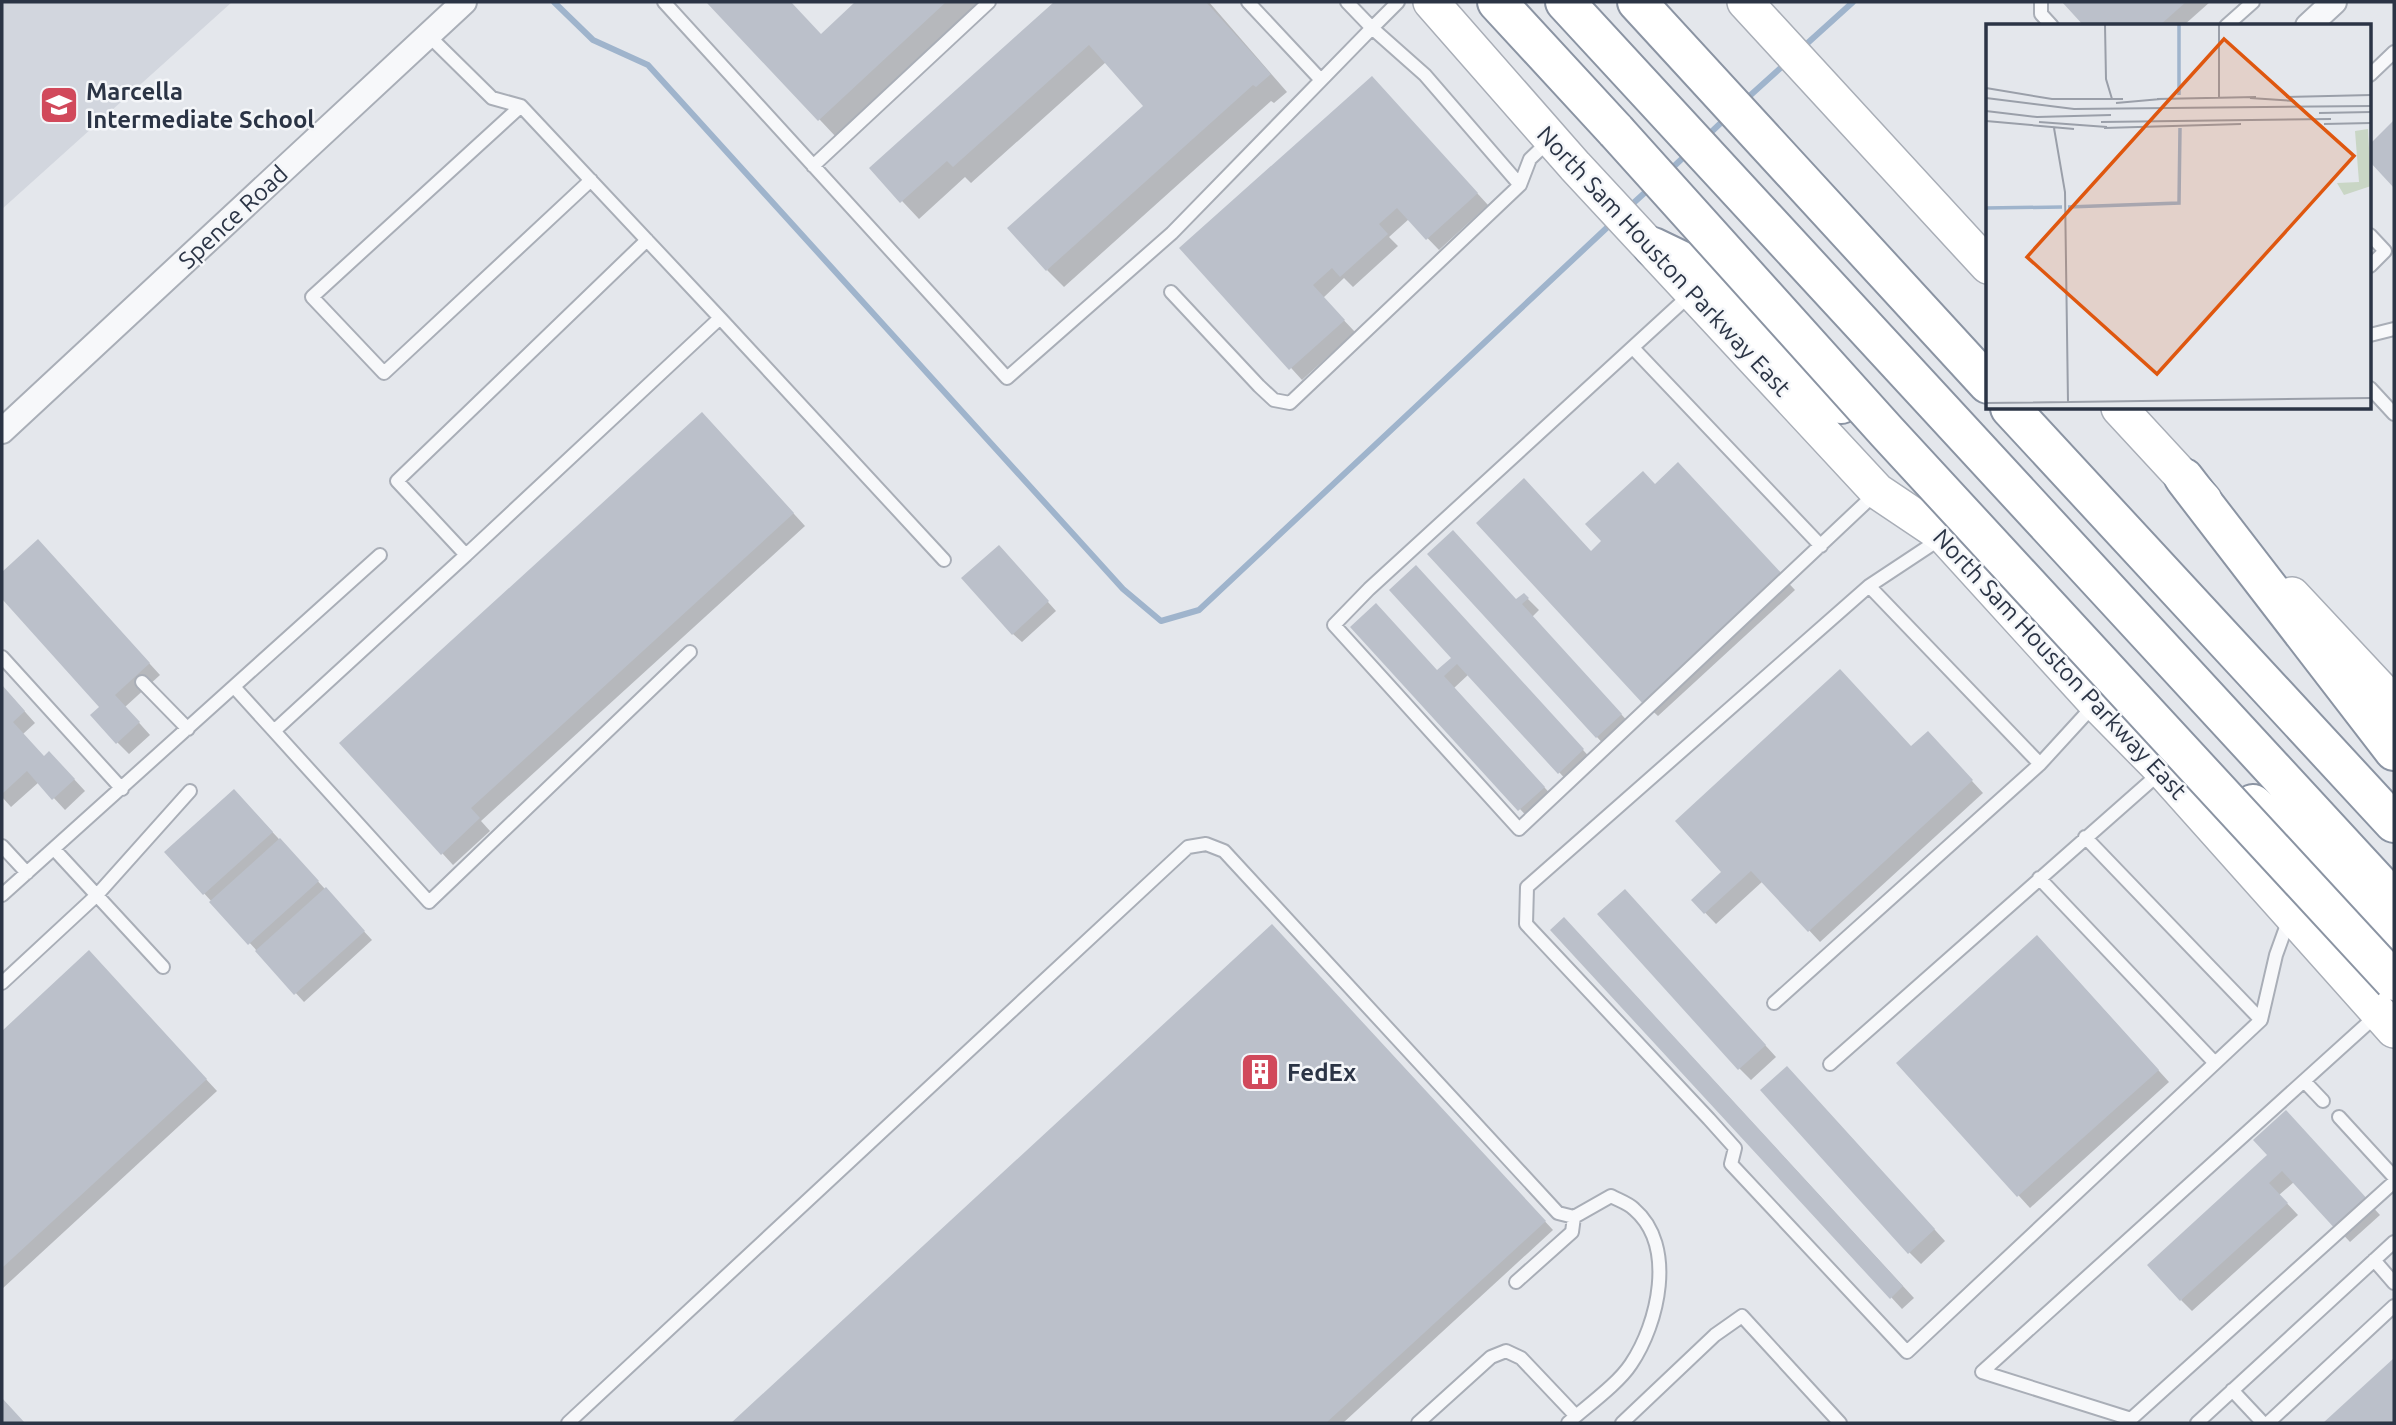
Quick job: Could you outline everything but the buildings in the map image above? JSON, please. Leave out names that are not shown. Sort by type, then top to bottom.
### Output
[{"type":"highway","points":[[1497,2],[1896,442],[2389,1008]]},
{"type":"highway","points":[[1565,2],[2394,900]]},
{"type":"highway","points":[[1637,2],[1986,382]]},
{"type":"highway","points":[[1653,247],[1705,272],[2394,940]]},
{"type":"highway","points":[[2012,410],[2394,823]]},
{"type":"highway","points":[[2184,478],[2394,751]]},
{"type":"main road","name":"North Sam Houston Parkway East","points":[[1431,2],[1551,139],[1877,491],[1944,536],[2096,703],[2162,770],[2291,915],[2389,1008]]},
{"type":"main road","points":[[1749,6],[1986,264]]},
{"type":"main road","points":[[2121,410],[2394,704]]},
{"type":"street","name":"Spence Road","points":[[2,431],[464,2]]},
{"type":"street","points":[[2310,24],[2334,2]]},
{"type":"lane","points":[[664,2],[1007,378],[1172,233],[1398,2]]},
{"type":"lane","points":[[813,166],[989,2]]},
{"type":"lane","points":[[1248,2],[1321,80]]},
{"type":"lane","points":[[1347,2],[1372,29],[1425,75],[1520,185]]},
{"type":"lane","points":[[2041,2],[2040,13],[2050,24]]},
{"type":"lane","points":[[2228,24],[2253,2]]},
{"type":"lane","points":[[428,35],[492,98],[522,106],[944,560]]},
{"type":"lane","points":[[2372,73],[2394,52]]},
{"type":"lane","points":[[522,106],[312,297],[384,373],[591,180]]},
{"type":"lane","points":[[1171,292],[1274,400],[1290,403],[1520,185],[1530,159],[1551,139]]},
{"type":"lane","points":[[2372,237],[2385,251],[2372,263]]},
{"type":"lane","points":[[466,555],[397,481],[647,240]]},
{"type":"lane","points":[[1692,293],[1369,589],[1334,625],[1518,829],[1877,491]]},
{"type":"lane","points":[[274,731],[720,318]]},
{"type":"lane","points":[[2372,334],[2394,329]]},
{"type":"lane","points":[[1633,348],[1821,546]]},
{"type":"lane","points":[[2372,390],[2394,414]]},
{"type":"lane","points":[[1944,536],[1869,586],[1527,887],[1526,924],[1727,1138],[1735,1148],[1731,1164],[1907,1352],[2261,1020],[2276,955],[2291,915]]},
{"type":"lane","points":[[2,895],[380,555]]},
{"type":"lane","points":[[1869,586],[2040,764]]},
{"type":"lane","points":[[235,688],[429,902],[690,652]]},
{"type":"lane","points":[[2,657],[121,789]]},
{"type":"lane","points":[[142,682],[188,729]]},
{"type":"lane","points":[[1774,1003],[2040,764],[2096,703]]},
{"type":"lane","points":[[1830,1064],[2162,770]]},
{"type":"lane","points":[[2,983],[97,895],[190,791]]},
{"type":"lane","points":[[2085,838],[2261,1020]]},
{"type":"lane","points":[[568,1423],[1188,847],[1206,844],[1224,851],[1558,1213],[1574,1217],[1611,1196],[1635,1209],[1653,1237],[1660,1276],[1654,1319],[1630,1366],[1572,1420],[1521,1359],[1506,1351],[1491,1357],[1418,1423]]},
{"type":"lane","points":[[2,846],[27,873]]},
{"type":"lane","points":[[54,849],[163,967]]},
{"type":"lane","points":[[2039,878],[2215,1063]]},
{"type":"lane","points":[[2339,1117],[2394,1179],[2131,1419],[1982,1372],[2304,1081],[2389,1008]]},
{"type":"lane","points":[[2304,1081],[2323,1101]]},
{"type":"lane","points":[[1516,1282],[1572,1232],[1574,1217]]},
{"type":"lane","points":[[2197,1423],[2394,1242]]},
{"type":"lane","points":[[2374,1260],[2394,1283]]},
{"type":"lane","points":[[2232,1390],[2265,1423],[2394,1306]]},
{"type":"lane","points":[[1622,1423],[1716,1335],[1742,1315],[1840,1423]]},
{"type":"shaded area","name":"Marcella Intermediate School","points":[[2,2],[232,2],[2,209]]},
{"type":"waterway","points":[[554,2],[593,40],[648,65],[1123,589],[1161,621],[1199,610],[1613,222]]},
{"type":"waterway","points":[[1801,49],[1853,2]]},
{"type":"waterway","points":[[1744,101],[1785,64]]},
{"type":"waterway","points":[[1706,137],[1726,118]]},
{"type":"waterway","points":[[1670,170],[1687,154]]},
{"type":"waterway","points":[[1628,208],[1651,187]]},
{"type":"place","name":"Marcella Intermediate School","points":[[59,105]]},
{"type":"place","name":"FedEx","points":[[1260,1072]]}]
